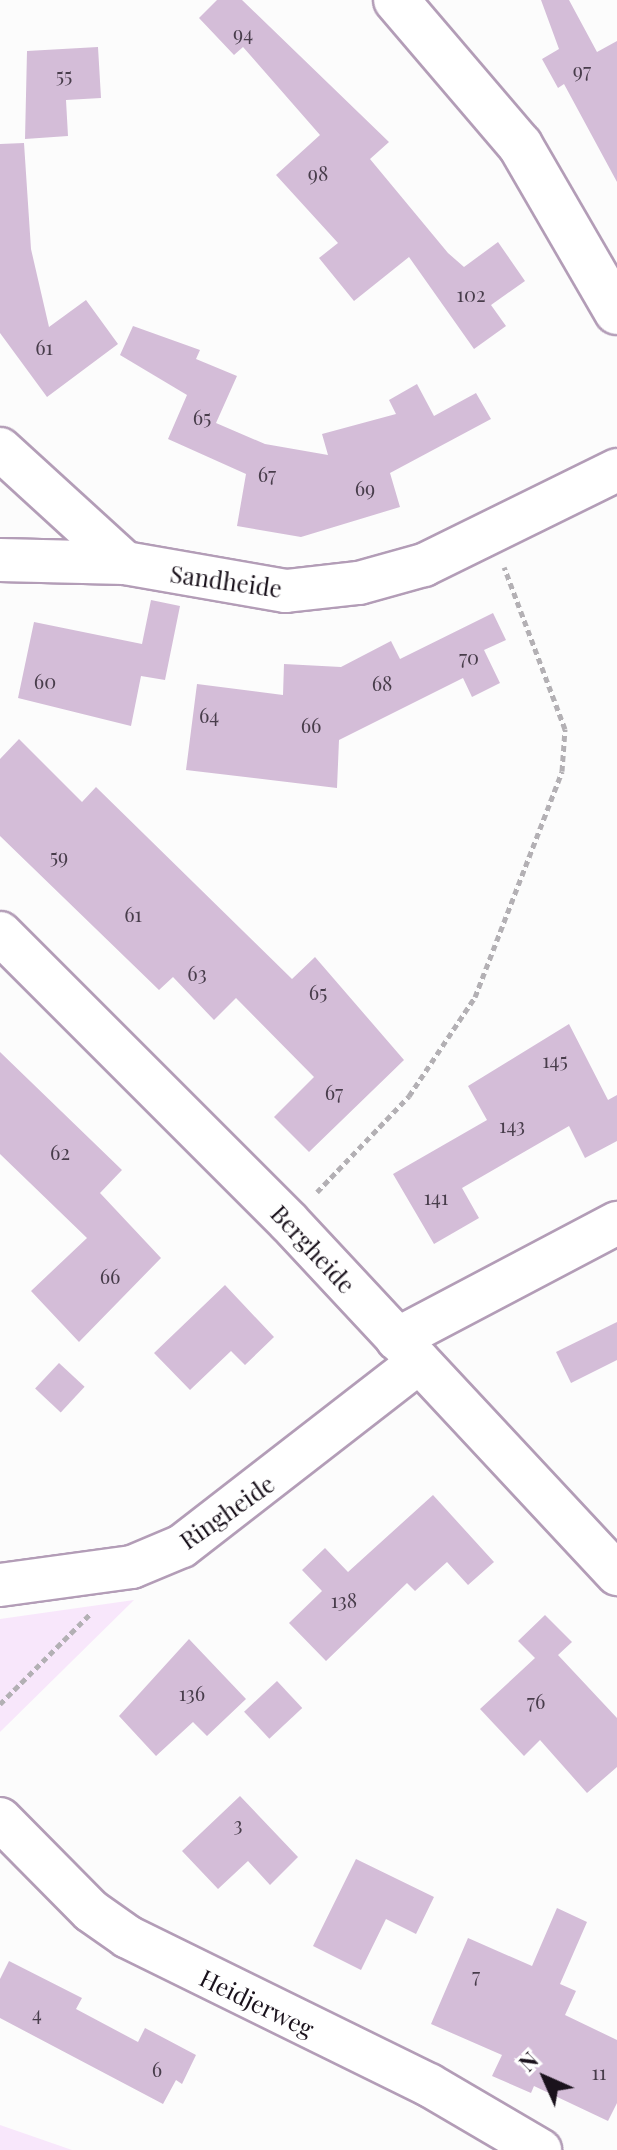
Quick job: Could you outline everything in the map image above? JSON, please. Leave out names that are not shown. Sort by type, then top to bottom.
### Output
[{"type":"street","points":[[396,0],[520,145],[617,312]]},
{"type":"street","name":"Sandheide","points":[[0,449],[125,563],[234,587],[322,589],[394,575],[490,533],[617,470]]},
{"type":"street","points":[[0,560],[125,563]]},
{"type":"street","name":"Bergheide","points":[[0,933],[288,1221],[617,1574]]},
{"type":"street","name":"Ringheide","points":[[0,1585],[132,1567],[222,1521],[408,1351],[617,1223]]},
{"type":"street","name":"Heidjerweg","points":[[0,1819],[91,1911],[128,1937],[429,2085],[540,2150]]},
{"type":"path","points":[[288,1221],[409,1096],[475,997],[562,771],[562,719],[490,533]]},
{"type":"path","points":[[0,1704],[132,1567]]},
{"type":"shaded area","points":[[134,1600],[0,1732],[0,1619]]},
{"type":"shaded area","points":[[0,2125],[72,2150],[0,2150]]},
{"type":"building","points":[[217,0],[242,0],[389,142],[370,159],[448,253],[464,267],[498,242],[525,281],[491,305],[506,326],[474,349],[409,257],[354,301],[319,258],[338,243],[276,175],[320,135],[243,47],[234,55],[199,18]]},
{"type":"building","points":[[541,0],[569,0],[597,52],[617,41],[617,182],[564,84],[558,88],[542,59],[559,49]]},
{"type":"building","points":[[98,47],[101,98],[66,100],[68,136],[25,139],[27,51]]},
{"type":"building","points":[[24,143],[31,249],[49,327],[86,300],[118,344],[47,397],[0,333],[0,144]]},
{"type":"building","points":[[133,326],[200,350],[196,359],[237,376],[216,423],[265,444],[328,455],[322,434],[396,414],[389,400],[417,384],[434,416],[476,393],[491,419],[390,473],[400,507],[301,537],[237,526],[246,474],[168,439],[187,395],[120,355]]},
{"type":"building","points":[[151,600],[180,606],[165,680],[141,676],[131,726],[18,698],[34,622],[142,644]]},
{"type":"building","points":[[493,613],[506,640],[484,650],[500,683],[472,697],[463,678],[339,740],[337,788],[186,770],[197,684],[283,695],[284,664],[341,667],[391,641],[400,659]]},
{"type":"building","points":[[19,739],[82,802],[96,787],[292,979],[315,957],[404,1060],[309,1152],[274,1117],[314,1077],[236,998],[214,1020],[173,977],[159,990],[0,836],[0,759]]},
{"type":"building","points":[[569,1024],[608,1100],[617,1095],[617,1141],[585,1158],[569,1126],[462,1188],[479,1218],[434,1244],[393,1174],[487,1120],[468,1086]]},
{"type":"building","points":[[0,1052],[122,1170],[100,1193],[161,1258],[79,1342],[31,1291],[87,1238],[0,1154]]},
{"type":"building","points":[[225,1285],[274,1337],[245,1365],[231,1351],[190,1390],[154,1353]]},
{"type":"building","points":[[617,1322],[617,1360],[571,1383],[556,1352]]},
{"type":"building","points":[[59,1363],[85,1387],[61,1412],[35,1389]]},
{"type":"building","points":[[433,1495],[494,1562],[468,1585],[447,1562],[415,1591],[407,1583],[326,1661],[289,1623],[322,1591],[302,1570],[325,1548],[348,1572]]},
{"type":"building","points":[[545,1615],[572,1642],[558,1655],[617,1718],[617,1767],[587,1793],[540,1740],[524,1756],[480,1709],[535,1658],[518,1641]]},
{"type":"building","points":[[189,1639],[246,1699],[207,1736],[193,1722],[156,1756],[119,1716]]},
{"type":"building","points":[[277,1681],[302,1708],[269,1739],[244,1712]]},
{"type":"building","points":[[240,1796],[298,1857],[270,1885],[248,1861],[218,1889],[182,1851]]},
{"type":"building","points":[[356,1859],[434,1897],[416,1934],[386,1919],[361,1970],[313,1946]]},
{"type":"building","points":[[557,1908],[587,1922],[560,1984],[576,1991],[565,2015],[617,2040],[617,2103],[608,2121],[534,2086],[531,2093],[492,2076],[502,2055],[431,2024],[468,1938],[532,1966]]},
{"type":"building","points":[[9,1961],[82,1998],[76,2009],[138,2042],[145,2028],[196,2055],[182,2084],[176,2080],[163,2104],[0,2018],[0,1979]]}]
